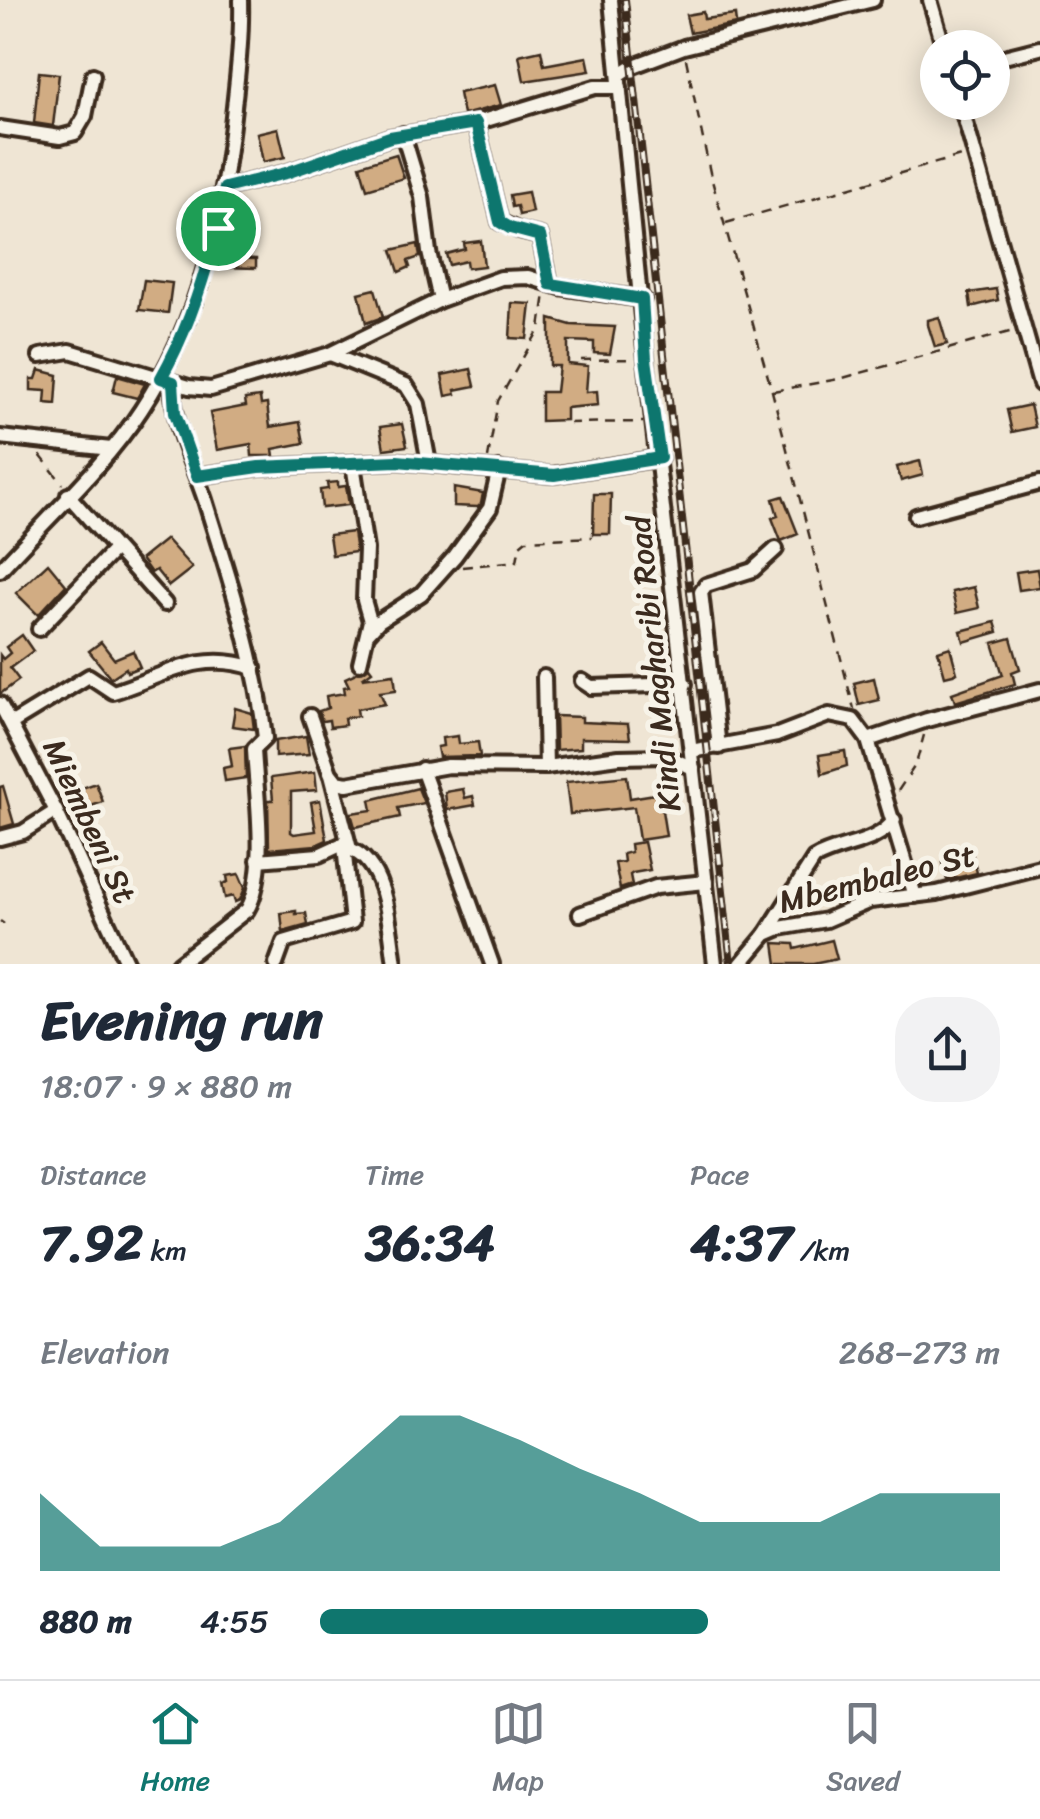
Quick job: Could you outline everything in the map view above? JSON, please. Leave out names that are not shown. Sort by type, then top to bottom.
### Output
[{"type":"street","points":[[0,570],[111,449],[167,380],[218,228],[238,66],[241,0]]},
{"type":"street","name":"Kindi Magharibi Road","points":[[612,0],[646,359],[716,964]]},
{"type":"street","points":[[225,188],[286,173],[404,134],[476,123],[571,92],[620,81],[631,67],[684,47],[873,0]]},
{"type":"street","points":[[930,0],[939,30]]},
{"type":"street","points":[[1010,56],[1040,48]]},
{"type":"street","points":[[0,128],[60,137],[75,134],[85,116],[93,75]]},
{"type":"street","points":[[965,120],[1040,384]]},
{"type":"street","points":[[476,123],[500,222],[540,236],[548,283]]},
{"type":"street","points":[[404,134],[422,197],[428,252],[440,300]]},
{"type":"street","points":[[40,356],[70,352],[198,390],[211,389],[330,354],[440,300],[502,278],[528,277],[642,299]]},
{"type":"street","points":[[330,354],[406,385],[418,404],[429,463]]},
{"type":"street","points":[[167,380],[254,668],[265,738],[254,749],[258,860],[256,889],[248,910],[178,964]]},
{"type":"street","points":[[0,437],[111,449]]},
{"type":"street","points":[[197,476],[259,467],[429,463],[554,475],[660,458]]},
{"type":"street","points":[[353,464],[366,549],[364,600],[370,621],[360,663]]},
{"type":"street","points":[[370,632],[379,621],[421,594],[484,519],[494,499],[492,469]]},
{"type":"street","points":[[916,516],[1040,483]]},
{"type":"street","points":[[69,494],[165,604]]},
{"type":"street","points":[[40,629],[115,549]]},
{"type":"street","points":[[719,747],[701,592],[706,586],[758,567],[776,550]]},
{"type":"street","points":[[12,723],[89,676],[113,692],[152,675],[199,663],[226,660],[254,668]]},
{"type":"street","points":[[544,677],[546,767]]},
{"type":"street","points":[[582,681],[591,687],[606,688],[685,684]]},
{"type":"street","points":[[868,740],[1040,690]]},
{"type":"street","name":"Miembeni St","points":[[0,704],[56,811],[126,964]]},
{"type":"street","points":[[691,751],[777,735],[829,715],[845,716],[868,740],[915,896]]},
{"type":"street","points":[[276,964],[284,942],[352,922],[345,844],[331,774],[310,716]]},
{"type":"street","points":[[331,774],[337,782],[347,784],[448,766],[546,767],[588,759],[652,756],[676,759],[693,768]]},
{"type":"street","points":[[422,769],[492,964]]},
{"type":"street","points":[[0,838],[23,832],[56,811]]},
{"type":"street","points":[[766,934],[814,859],[873,836],[889,828],[894,820]]},
{"type":"street","points":[[258,860],[319,855],[345,844]]},
{"type":"street","points":[[345,844],[364,856],[380,880],[395,964]]},
{"type":"street","name":"Mbembaleo St","points":[[741,964],[766,934],[826,920],[870,902],[915,896],[1040,867]]},
{"type":"street","points":[[580,914],[656,887],[706,882]]},
{"type":"path","points":[[684,47],[724,224],[772,391],[858,726]]},
{"type":"path","points":[[724,224],[974,152]]},
{"type":"path","points":[[492,469],[498,401],[540,328],[548,283]]},
{"type":"path","points":[[772,391],[839,379],[1024,328]]},
{"type":"path","points":[[581,360],[646,359]]},
{"type":"path","points":[[569,424],[655,421]]},
{"type":"path","points":[[28,440],[69,494]]},
{"type":"path","points":[[441,569],[513,562],[526,540],[592,537]]},
{"type":"path","points":[[888,804],[916,764],[927,720]]},
{"type":"building","points":[[703,12],[704,19],[735,15],[736,24],[690,33],[686,15]]},
{"type":"building","points":[[541,50],[544,65],[587,57],[590,71],[524,81],[519,55]]},
{"type":"building","points":[[39,72],[59,74],[53,126],[34,123]]},
{"type":"building","points":[[495,85],[501,105],[463,115],[459,93]]},
{"type":"building","points":[[278,128],[285,157],[263,162],[257,133]]},
{"type":"building","points":[[396,154],[404,178],[367,189],[360,165]]},
{"type":"building","points":[[528,192],[532,212],[519,215],[517,206],[512,207],[510,195]]},
{"type":"building","points":[[481,241],[484,266],[467,268],[466,261],[449,265],[446,254],[465,249],[464,243]]},
{"type":"building","points":[[418,244],[420,257],[408,261],[410,267],[399,272],[392,250]]},
{"type":"building","points":[[222,253],[256,259],[256,268],[220,267]]},
{"type":"building","points":[[144,280],[172,283],[168,313],[139,310]]},
{"type":"building","points":[[375,289],[383,317],[366,323],[359,293]]},
{"type":"building","points":[[996,289],[998,300],[971,307],[969,293]]},
{"type":"building","points":[[512,303],[531,304],[527,339],[510,338]]},
{"type":"building","points":[[939,317],[947,344],[935,347],[928,320]]},
{"type":"building","points":[[550,319],[571,325],[615,327],[610,354],[594,353],[594,342],[568,341],[568,364],[588,366],[586,392],[597,391],[598,405],[566,408],[566,420],[541,421],[541,392],[556,392],[559,366],[550,366]]},
{"type":"building","points":[[471,369],[475,386],[446,396],[442,375]]},
{"type":"building","points":[[39,370],[58,375],[56,404],[45,403],[46,391],[31,390],[31,379],[36,379]]},
{"type":"building","points":[[117,376],[145,384],[137,398],[113,392]]},
{"type":"building","points":[[260,397],[261,405],[267,404],[270,427],[300,422],[304,443],[273,449],[274,456],[252,456],[251,444],[217,450],[210,413],[246,406],[245,399]]},
{"type":"building","points":[[1030,405],[1035,427],[1012,432],[1007,410]]},
{"type":"building","points":[[402,424],[407,446],[384,449],[380,427]]},
{"type":"building","points":[[920,461],[923,475],[901,481],[897,467]]},
{"type":"building","points":[[338,482],[338,487],[346,486],[349,505],[322,508],[320,490],[328,489],[327,483]]},
{"type":"building","points":[[454,488],[483,493],[481,504],[454,506]]},
{"type":"building","points":[[594,494],[611,494],[610,534],[593,534]]},
{"type":"building","points":[[783,496],[798,534],[781,541],[772,518],[778,516],[773,499]]},
{"type":"building","points":[[353,532],[356,552],[332,555],[329,535]]},
{"type":"building","points":[[166,539],[192,568],[169,586],[156,570],[151,573],[141,559]]},
{"type":"building","points":[[48,563],[66,585],[38,615],[16,593]]},
{"type":"building","points":[[1037,569],[1040,587],[1019,590],[1016,572]]},
{"type":"building","points":[[974,587],[979,608],[957,613],[952,592]]},
{"type":"building","points":[[995,622],[998,632],[964,642],[961,631]]},
{"type":"building","points":[[22,635],[33,651],[10,668],[19,680],[0,694],[0,655],[3,659],[10,653],[6,647]]},
{"type":"building","points":[[1011,638],[1020,669],[1012,672],[1015,684],[955,702],[952,693],[1003,675],[993,643]]},
{"type":"building","points":[[101,642],[114,659],[133,651],[140,667],[127,672],[126,668],[111,678],[89,651]]},
{"type":"building","points":[[950,647],[957,673],[945,676],[938,651]]},
{"type":"building","points":[[369,667],[372,671],[362,678],[394,674],[396,690],[380,692],[385,704],[357,709],[358,716],[344,718],[345,725],[330,727],[329,720],[322,721],[319,711],[328,708],[326,696],[345,693],[344,687],[349,686],[345,678]]},
{"type":"building","points":[[874,678],[879,700],[859,705],[854,683]]},
{"type":"building","points":[[235,708],[252,713],[254,729],[232,726]]},
{"type":"building","points":[[555,716],[582,717],[582,722],[628,724],[630,739],[581,738],[581,748],[556,750]]},
{"type":"building","points":[[306,736],[309,754],[275,757],[275,741]]},
{"type":"building","points":[[458,736],[459,744],[478,742],[480,756],[439,757],[437,747],[443,746],[442,738]]},
{"type":"building","points":[[245,746],[246,778],[225,781],[223,768],[232,766],[229,748]]},
{"type":"building","points":[[845,751],[847,766],[822,774],[819,755]]},
{"type":"building","points":[[315,772],[317,790],[291,792],[291,832],[316,831],[311,802],[320,800],[327,840],[316,845],[269,849],[271,778]]},
{"type":"building","points":[[627,776],[630,798],[655,794],[657,805],[661,804],[666,836],[639,840],[634,807],[570,814],[566,782]]},
{"type":"building","points":[[96,783],[103,802],[85,808],[82,788]]},
{"type":"building","points":[[3,786],[14,824],[0,828],[0,787]]},
{"type":"building","points":[[418,788],[424,803],[398,808],[400,817],[355,827],[351,813],[372,810],[370,800]]},
{"type":"building","points":[[463,789],[465,798],[473,796],[475,805],[447,810],[445,792]]},
{"type":"building","points":[[644,842],[650,870],[633,873],[632,885],[620,889],[615,863],[624,862],[623,854],[631,852],[630,844]]},
{"type":"building","points":[[960,847],[962,855],[972,852],[977,873],[947,880],[943,863],[951,861],[949,850]]},
{"type":"building","points":[[239,874],[245,888],[235,902],[233,896],[225,898],[222,884],[228,882],[227,876]]},
{"type":"building","points":[[281,913],[306,913],[308,925],[283,932]]},
{"type":"building","points":[[832,940],[837,959],[777,964],[774,943],[794,944],[795,949]]},
{"type":"railway","points":[[625,0],[731,964]]},
{"type":"route","points":[[476,123],[500,222],[540,236],[550,284],[642,299],[660,458],[554,475],[397,461],[259,467],[197,476],[175,413],[173,382],[161,378],[179,346],[218,228],[225,188],[286,173],[390,137],[476,123]]}]
